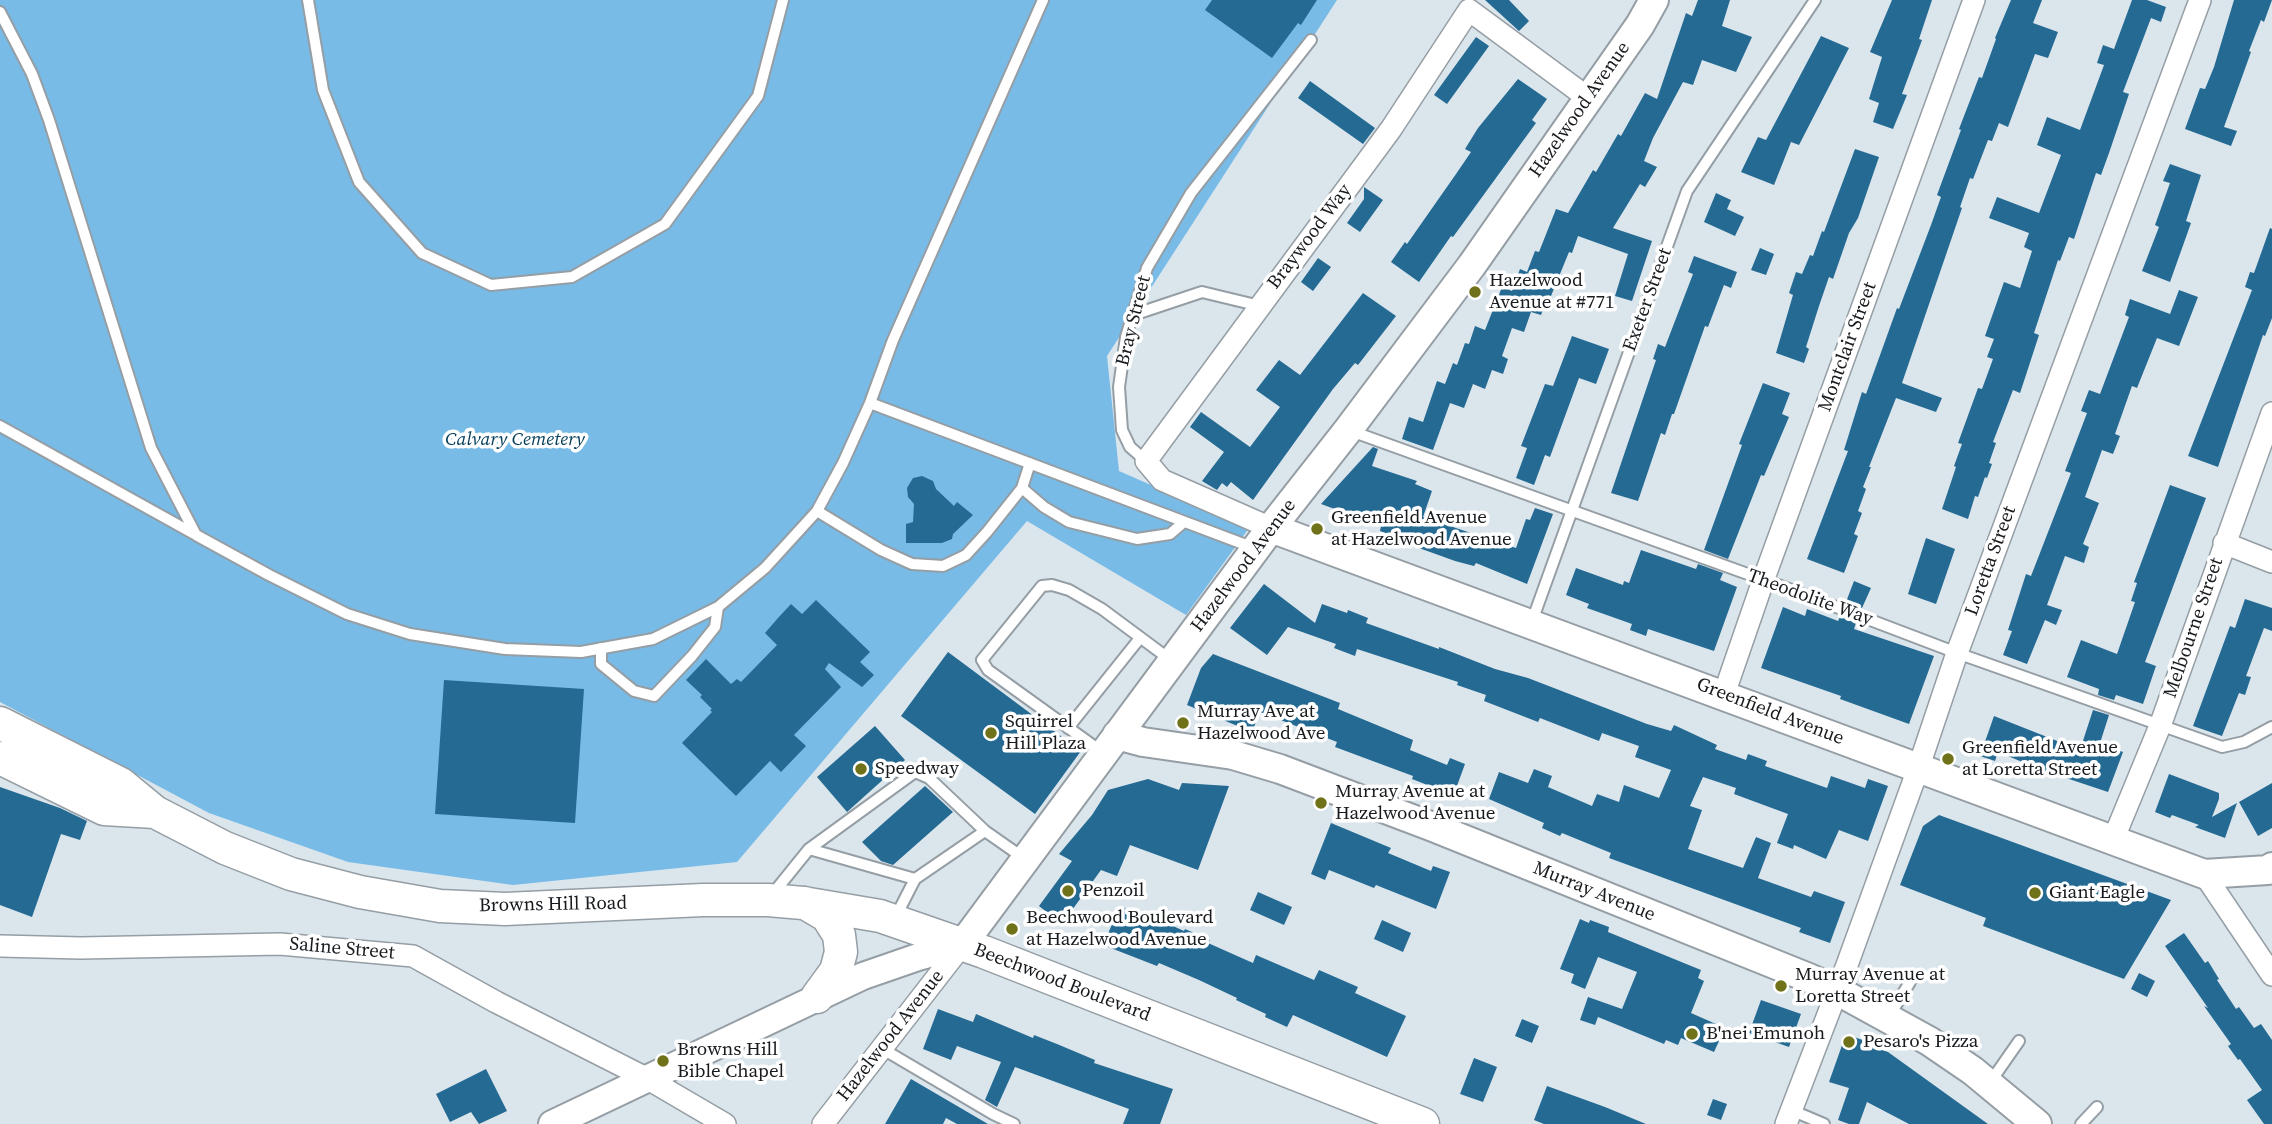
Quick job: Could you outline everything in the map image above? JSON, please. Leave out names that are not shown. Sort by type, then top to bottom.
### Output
[{"type":"main road","name":"Hazelwood Avenue","points":[[962,945],[1263,538],[1472,265],[1640,25],[1654,0]]},
{"type":"main road","name":"Greenfield Avenue","points":[[1263,538],[1530,625],[1724,694],[1918,769],[2204,874],[2272,867]]},
{"type":"main road","name":"Browns Hill Road","points":[[0,723],[121,783],[155,813],[225,848],[291,874],[360,892],[440,906],[505,909],[702,900],[803,902],[894,921],[962,945]]},
{"type":"main road","name":"Murray Avenue","points":[[1110,744],[1143,742],[1233,755],[1280,769],[1433,827],[1838,990],[1929,1041],[1989,1084],[2037,1124]]},
{"type":"main road","name":"Browns Hill Road","points":[[0,758],[104,809],[155,813]]},
{"type":"main road","points":[[803,902],[827,916],[839,935],[841,952],[836,971],[817,997]]},
{"type":"main road","name":"Beechwood Boulevard","points":[[962,945],[1410,1122]]},
{"type":"street","name":"Montclair Street","points":[[1724,694],[1974,0]]},
{"type":"street","name":"Loretta Street","points":[[1789,1117],[1838,990],[1957,653],[2200,0]]},
{"type":"street","name":"Braywood Way","points":[[1146,461],[1391,129],[1469,10],[1588,98]]},
{"type":"street","name":"Melbourne Street","points":[[2113,840],[2160,726],[2272,414]]},
{"type":"street","name":"Bray Street","points":[[1146,461],[1162,480],[1263,538]]},
{"type":"street","points":[[2224,543],[2272,562]]},
{"type":"street","points":[[2204,874],[2272,975]]},
{"type":"street","name":"Saline Street","points":[[0,946],[81,948],[280,944],[413,956],[496,1002],[648,1079],[725,1124]]},
{"type":"street","name":"Beechwood Boulevard","points":[[552,1124],[863,976],[962,945]]},
{"type":"street","name":"Hazelwood Avenue","points":[[823,1124],[962,945]]},
{"type":"lane","points":[[308,0],[323,90],[359,182],[422,253],[491,285],[572,277],[665,224],[758,96],[783,0]]},
{"type":"lane","points":[[0,426],[269,575],[346,614],[410,634],[505,649],[581,652],[653,639],[718,607],[765,568],[817,511],[843,463],[870,402],[893,340],[1042,0]]},
{"type":"lane","name":"Exeter Street","points":[[1530,625],[1688,191],[1815,0]]},
{"type":"lane","points":[[0,12],[32,74],[49,120],[151,448],[196,535]]},
{"type":"lane","name":"Bray Street","points":[[1146,461],[1129,447],[1122,430],[1119,387],[1126,337],[1147,268],[1191,193],[1311,40]]},
{"type":"lane","points":[[1133,315],[1202,292],[1260,306]]},
{"type":"lane","points":[[870,402],[1184,522],[1263,538]]},
{"type":"lane","name":"Theodolite Way","points":[[1348,430],[2222,747],[2244,741],[2272,727]]},
{"type":"lane","points":[[817,511],[881,550],[912,564],[943,566],[966,555],[1022,488],[1030,463]]},
{"type":"lane","points":[[1022,488],[1044,507],[1069,522],[1137,539],[1170,534],[1184,522]]},
{"type":"lane","points":[[1110,744],[1068,728],[988,670],[982,660],[1042,586],[1052,585],[1069,590],[1102,609],[1172,661]]},
{"type":"lane","points":[[601,648],[601,664],[634,691],[654,696],[715,627],[718,607]]},
{"type":"lane","points":[[1068,728],[1140,638]]},
{"type":"lane","points":[[768,900],[808,849],[915,772],[929,778],[985,831],[1025,859]]},
{"type":"lane","points":[[894,921],[915,879],[985,831]]},
{"type":"lane","points":[[808,849],[915,879]]},
{"type":"lane","points":[[1888,1018],[1910,982]]},
{"type":"lane","points":[[1989,1084],[2019,1041]]},
{"type":"lane","points":[[881,1048],[1014,1124]]},
{"type":"lane","points":[[2081,1124],[2096,1107]]},
{"type":"lane","points":[[1789,1117],[1824,1124]]},
{"type":"green space","name":"Calvary Cemetery","points":[[0,0],[1337,0],[1107,356],[1119,471],[1249,528],[1186,615],[1027,521],[737,862],[513,885],[348,862],[209,813],[0,702]]},
{"type":"building","points":[[1212,0],[1317,0],[1301,25],[1298,23],[1272,58],[1205,10]]},
{"type":"building","points":[[1485,0],[1509,0],[1529,21],[1519,31]]},
{"type":"building","points":[[1698,0],[1730,0],[1722,26],[1752,37],[1736,72],[1702,60],[1693,85],[1683,82],[1653,138],[1644,161],[1657,167],[1645,187],[1640,184],[1613,228],[1652,241],[1632,301],[1615,296],[1628,254],[1578,236],[1551,296],[1548,295],[1541,315],[1531,312],[1524,332],[1512,328],[1502,356],[1508,359],[1503,374],[1492,370],[1485,389],[1473,384],[1464,408],[1450,403],[1433,450],[1402,439],[1409,417],[1423,422],[1437,381],[1445,384],[1453,363],[1457,365],[1465,343],[1469,344],[1475,326],[1485,330],[1502,287],[1512,291],[1520,269],[1527,272],[1535,251],[1539,252],[1556,209],[1568,213],[1593,170],[1596,172],[1618,134],[1621,136],[1645,93],[1657,99],[1686,13],[1692,16]]},
{"type":"building","points":[[1892,0],[1932,0],[1919,39],[1922,40],[1902,94],[1907,95],[1893,129],[1873,122],[1879,103],[1869,99],[1882,57],[1870,52]]},
{"type":"building","points":[[2011,0],[2042,0],[2033,23],[2058,32],[2048,58],[2035,54],[2008,127],[1999,123],[1992,141],[1988,140],[1973,179],[1970,178],[1902,383],[1942,398],[1936,412],[1896,398],[1863,487],[1866,489],[1858,511],[1862,513],[1854,534],[1858,536],[1844,573],[1807,559],[1848,451],[1844,450],[1862,392],[1866,394],[1931,225],[1941,197],[1937,195],[1961,130],[1959,129],[1979,77],[1982,78]]},
{"type":"building","points":[[2132,0],[2147,0],[2166,7],[2161,22],[2151,18],[2123,92],[2129,94],[2101,175],[2096,173],[2074,239],[2069,237],[2060,261],[2058,260],[2034,333],[2039,335],[2020,393],[2013,390],[1993,442],[1996,443],[1989,463],[1992,464],[1978,497],[1975,496],[1968,519],[1942,509],[1962,444],[1958,443],[1978,388],[1982,389],[1993,359],[1987,357],[1994,339],[1985,336],[2004,282],[2020,288],[2032,251],[2024,247],[2029,233],[1989,218],[1997,197],[2039,213],[2061,155],[2037,145],[2047,117],[2080,130],[2104,65],[2097,63],[2103,45],[2114,49]]},
{"type":"building","points":[[2234,0],[2272,0],[2249,51],[2251,52],[2224,127],[2237,131],[2231,146],[2185,129],[2200,88],[2205,89],[2214,67]]},
{"type":"building","points":[[1821,36],[1849,48],[1799,145],[1791,142],[1774,185],[1741,172],[1758,137],[1766,140]]},
{"type":"building","points":[[1476,37],[1489,46],[1447,104],[1434,95]]},
{"type":"building","points":[[1518,79],[1547,99],[1532,120],[1536,123],[1419,282],[1391,262],[1405,242],[1407,244],[1471,152],[1465,149],[1478,128]]},
{"type":"building","points":[[1310,81],[1375,128],[1363,144],[1298,98]]},
{"type":"building","points":[[1855,149],[1879,157],[1833,279],[1829,277],[1806,347],[1809,349],[1804,363],[1776,353],[1793,295],[1789,293],[1796,272],[1802,274],[1810,255],[1813,256],[1822,231],[1824,232]]},
{"type":"building","points":[[2170,164],[2201,175],[2186,221],[2191,223],[2170,282],[2142,271],[2159,227],[2155,225],[2170,183],[2163,181]]},
{"type":"building","points":[[1364,187],[1383,200],[1360,232],[1347,223],[1364,199]]},
{"type":"building","points":[[1716,193],[1731,200],[1727,209],[1744,217],[1735,236],[1704,222]]},
{"type":"building","points":[[2270,228],[2272,318],[2265,336],[2263,335],[2218,467],[2188,456],[2252,290],[2245,287],[2250,272],[2254,273]]},
{"type":"building","points":[[1760,248],[1774,254],[1766,275],[1751,270]]},
{"type":"building","points":[[1694,256],[1737,272],[1731,288],[1724,285],[1708,327],[1705,326],[1674,414],[1665,435],[1661,433],[1638,501],[1611,493],[1656,360],[1653,359],[1658,344],[1665,347],[1693,274],[1688,272]]},
{"type":"building","points":[[1318,258],[1331,267],[1313,291],[1301,282]]},
{"type":"building","points":[[2179,290],[2198,297],[2179,346],[2157,338],[2137,388],[2132,386],[2115,434],[2120,436],[2113,454],[2102,450],[2085,497],[2099,503],[2083,544],[2089,547],[2084,563],[2065,556],[2047,605],[2062,610],[2056,625],[2045,620],[2027,664],[2003,655],[2012,631],[2008,630],[2026,574],[2031,576],[2071,473],[2065,471],[2087,413],[2081,411],[2089,390],[2100,394],[2129,317],[2125,315],[2130,299],[2170,314]]},
{"type":"building","points":[[1363,293],[1396,316],[1358,365],[1355,363],[1333,389],[1253,500],[1231,482],[1227,487],[1222,483],[1217,490],[1202,481],[1224,452],[1190,427],[1201,412],[1250,447],[1280,407],[1256,390],[1279,360],[1300,375]]},
{"type":"building","points":[[1572,336],[1609,349],[1596,384],[1579,378],[1550,457],[1545,455],[1534,485],[1516,478],[1527,448],[1521,446],[1545,384],[1553,386]]},
{"type":"building","points":[[1763,383],[1790,393],[1782,414],[1789,417],[1764,476],[1761,475],[1728,559],[1704,550],[1742,445],[1739,444]]},
{"type":"building","points":[[1373,447],[1378,449],[1372,466],[1417,481],[1415,484],[1432,491],[1423,517],[1516,548],[1526,519],[1530,520],[1535,508],[1553,514],[1527,584],[1476,563],[1474,566],[1455,561],[1419,548],[1380,531],[1381,526],[1321,504]]},
{"type":"building","points":[[922,476],[933,481],[936,489],[954,506],[957,502],[973,515],[953,534],[952,539],[942,543],[906,543],[906,524],[913,522],[914,504],[908,497],[907,488],[913,478]]},
{"type":"building","points":[[2170,485],[2206,498],[2145,662],[2156,666],[2143,704],[2116,695],[2114,700],[2098,695],[2099,689],[2067,677],[2081,640],[2117,654],[2135,602],[2131,601],[2137,583],[2134,582]]},
{"type":"building","points":[[1926,538],[1955,549],[1936,604],[1908,594]]},
{"type":"building","points":[[1641,550],[1696,569],[1698,564],[1723,573],[1720,580],[1737,587],[1714,651],[1648,629],[1646,636],[1630,630],[1632,624],[1587,608],[1589,604],[1566,595],[1576,568],[1623,585],[1624,581],[1629,583]]},
{"type":"building","points":[[1854,581],[1871,588],[1862,608],[1846,602]]},
{"type":"building","points":[[1264,584],[1315,623],[1322,604],[1347,613],[1348,610],[1368,618],[1366,623],[1528,678],[1647,724],[1671,731],[1674,725],[1717,745],[1715,749],[1746,760],[1748,754],[1767,761],[1765,766],[1827,788],[1831,776],[1865,788],[1868,779],[1888,786],[1868,841],[1839,830],[1826,859],[1794,845],[1793,849],[1777,843],[1788,814],[1734,794],[1736,788],[1703,777],[1690,806],[1702,810],[1688,849],[1743,868],[1756,837],[1771,843],[1758,878],[1811,897],[1814,891],[1845,902],[1830,943],[1799,932],[1801,928],[1609,858],[1611,853],[1562,833],[1560,836],[1542,828],[1544,823],[1489,799],[1499,772],[1528,783],[1534,769],[1552,776],[1548,787],[1592,806],[1597,794],[1619,802],[1624,785],[1659,798],[1671,770],[1635,757],[1639,746],[1602,733],[1599,741],[1540,718],[1538,722],[1484,701],[1486,695],[1457,685],[1458,682],[1357,649],[1355,656],[1334,648],[1336,644],[1288,627],[1267,655],[1230,628]]},
{"type":"building","points":[[2245,599],[2272,608],[2272,631],[2264,628],[2246,676],[2251,677],[2245,695],[2239,693],[2222,736],[2193,726],[2230,626],[2235,628]]},
{"type":"building","points":[[816,600],[870,652],[860,662],[874,675],[862,687],[829,663],[825,669],[841,687],[794,735],[806,746],[781,772],[770,761],[736,796],[682,743],[712,712],[700,697],[702,695],[686,680],[706,659],[731,684],[737,679],[741,682],[777,645],[765,633],[778,618],[791,604],[802,614]]},
{"type":"building","points":[[1783,607],[1805,616],[1807,609],[1838,621],[1840,617],[1856,623],[1854,629],[1934,656],[1909,724],[1840,699],[1841,696],[1761,668]]},
{"type":"building","name":"Squirrel Hill Plaza","points":[[948,652],[1081,751],[1035,814],[901,716]]},
{"type":"building","points":[[1213,654],[1340,703],[1338,709],[1413,740],[1410,750],[1447,765],[1450,758],[1465,764],[1454,794],[1335,747],[1337,742],[1260,712],[1252,732],[1187,705],[1201,668]]},
{"type":"building","points":[[444,680],[584,689],[575,823],[435,814]]},
{"type":"building","points":[[2093,710],[2109,715],[2100,743],[2123,752],[2108,792],[1998,752],[1995,761],[1980,756],[1994,716],[2080,750]]},
{"type":"building","name":"Speedway","points":[[875,726],[905,760],[847,812],[817,777]]},
{"type":"building","points":[[2169,774],[2219,793],[2212,817],[2237,803],[2225,838],[2195,827],[2199,825],[2155,812]]},
{"type":"building","points":[[1148,779],[1179,790],[1182,783],[1229,786],[1198,870],[1130,845],[1117,876],[1101,870],[1062,924],[1039,906],[1072,861],[1059,854],[1092,815],[1108,790]]},
{"type":"building","points":[[2272,783],[2272,828],[2258,836],[2239,802]]},
{"type":"building","name":"Speedway","points":[[925,786],[953,812],[893,865],[881,861],[862,842]]},
{"type":"building","points":[[0,787],[60,808],[87,821],[80,840],[61,834],[32,917],[0,905]]},
{"type":"building","name":"Giant Eagle","points":[[1939,815],[2171,900],[2124,979],[1983,926],[1986,918],[1900,885],[1923,826]]},
{"type":"building","points":[[1331,823],[1391,848],[1388,853],[1431,871],[1433,866],[1450,872],[1436,909],[1329,870],[1325,880],[1311,874]]},
{"type":"building","points":[[1258,892],[1292,907],[1284,925],[1250,910]]},
{"type":"building","points":[[1120,906],[1150,919],[1151,916],[1184,931],[1185,929],[1210,940],[1208,943],[1253,963],[1256,955],[1314,980],[1319,970],[1358,987],[1355,993],[1406,1016],[1387,1057],[1293,1015],[1287,1027],[1199,980],[1159,963],[1157,966],[1103,945]]},
{"type":"building","points":[[1580,919],[1609,927],[1608,932],[1701,970],[1698,978],[1704,981],[1691,1013],[1725,1028],[1714,1052],[1681,1038],[1678,1045],[1666,1040],[1664,1044],[1598,1017],[1595,1025],[1580,1020],[1588,997],[1622,1009],[1637,972],[1598,957],[1585,989],[1571,983],[1574,974],[1560,969]]},
{"type":"building","points":[[1382,920],[1411,933],[1403,952],[1374,939]]},
{"type":"building","points":[[2184,933],[2205,963],[2208,961],[2236,1009],[2239,1007],[2254,1028],[2261,1024],[2272,1040],[2272,1124],[2264,1124],[2247,1100],[2262,1090],[2228,1046],[2231,1044],[2165,946]]},
{"type":"building","points":[[2139,973],[2155,981],[2147,997],[2131,989]]},
{"type":"building","points":[[1761,1000],[1801,1014],[1789,1047],[1749,1033]]},
{"type":"building","points":[[938,1009],[973,1022],[976,1014],[1033,1038],[1034,1035],[1057,1044],[1095,1060],[1094,1063],[1173,1089],[1160,1124],[1123,1124],[1129,1109],[1015,1067],[997,1107],[985,1100],[1001,1062],[957,1046],[951,1060],[923,1049]]},
{"type":"building","points":[[1522,1019],[1539,1026],[1532,1043],[1515,1036]]},
{"type":"building","points":[[1846,1034],[1888,1052],[1988,1124],[1909,1124],[1867,1102],[1859,1124],[1838,1120],[1849,1088],[1829,1082]]},
{"type":"building","points":[[1474,1058],[1497,1067],[1483,1102],[1460,1094]]},
{"type":"building","points":[[486,1069],[507,1111],[479,1124],[471,1112],[450,1122],[436,1094]]},
{"type":"building","points":[[911,1079],[988,1124],[957,1124],[946,1118],[943,1124],[885,1124]]},
{"type":"building","points":[[1547,1086],[1646,1124],[1544,1124],[1534,1120]]},
{"type":"building","points":[[1713,1099],[1727,1104],[1721,1120],[1707,1115]]},
{"type":"place","name":"Hazelwood Avenue at #771","points":[[1475,292]]},
{"type":"place","name":"Greenfield Avenue at Hazelwood Avenue","points":[[1317,529]]},
{"type":"place","name":"Murray Ave at Hazelwood Ave","points":[[1183,723]]},
{"type":"place","name":"Squirrel Hill Plaza","points":[[991,733]]},
{"type":"place","name":"Greenfield Avenue at Loretta Street","points":[[1948,759]]},
{"type":"place","name":"Speedway","points":[[861,769]]},
{"type":"place","name":"Murray Avenue at Hazelwood Avenue","points":[[1321,803]]},
{"type":"place","name":"Penzoil","points":[[1068,891]]},
{"type":"place","name":"Giant Eagle","points":[[2035,893]]},
{"type":"place","name":"Beechwood Boulevard at Hazelwood Avenue","points":[[1012,929]]},
{"type":"place","name":"Murray Avenue at Loretta Street","points":[[1781,986]]},
{"type":"place","name":"B'nei Emunoh","points":[[1692,1034]]},
{"type":"place","name":"Pesaro's Pizza","points":[[1849,1042]]},
{"type":"place","name":"Browns Hill Bible Chapel","points":[[663,1061]]}]
